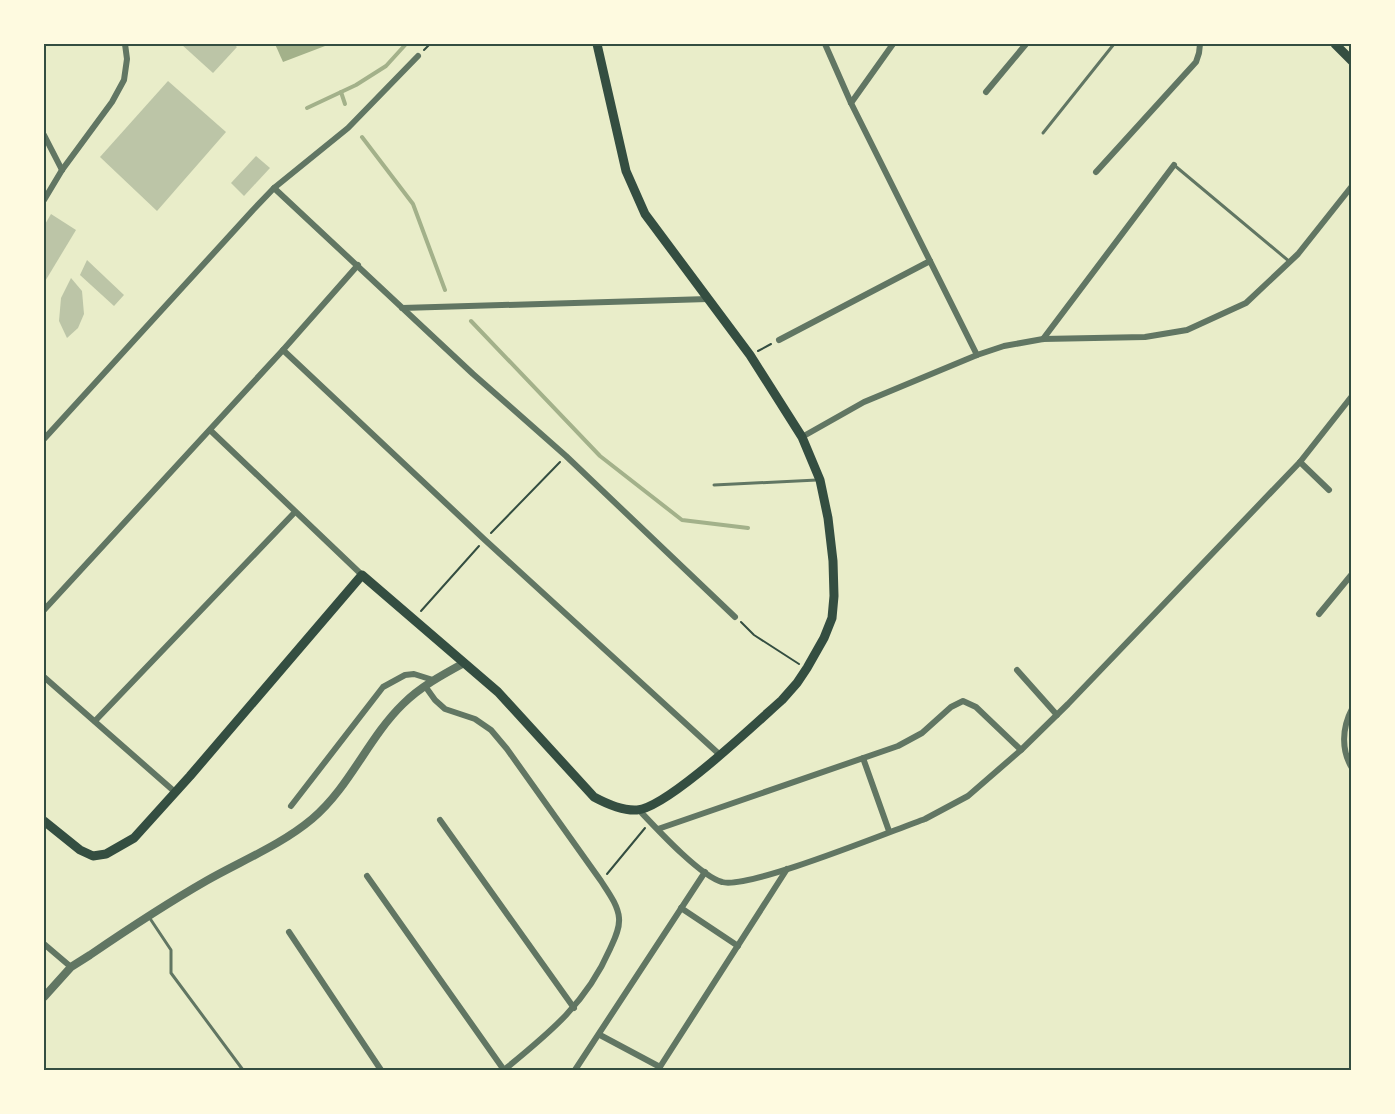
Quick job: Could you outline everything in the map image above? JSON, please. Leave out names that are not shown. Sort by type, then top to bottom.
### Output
[{"type":"main road","points":[[44,821],[80,850],[93,856],[106,855],[134,838],[362,575],[498,692],[594,797],[625,809],[639,810],[658,803],[673,793],[782,700],[797,683],[824,638],[832,618],[834,596],[831,544],[820,480],[802,437],[750,355],[652,224],[640,203],[626,171],[597,44]]},
{"type":"main road","points":[[1335,44],[1352,61]]},
{"type":"street","points":[[44,200],[62,170],[112,102],[124,80],[128,58],[125,44]]},
{"type":"street","points":[[825,44],[851,103],[977,355]]},
{"type":"street","points":[[851,103],[893,44]]},
{"type":"street","points":[[986,92],[1026,44]]},
{"type":"street","points":[[1096,172],[1196,62],[1200,44]]},
{"type":"street","points":[[44,439],[274,188],[348,128],[418,57]]},
{"type":"street","points":[[44,135],[62,170]]},
{"type":"street","points":[[1044,339],[1174,165]]},
{"type":"street","points":[[802,437],[864,402],[1004,346],[1044,339],[1145,337],[1187,330],[1246,303],[1290,262],[1352,186]]},
{"type":"street","points":[[274,188],[402,308],[566,456],[735,616]]},
{"type":"street","points":[[779,340],[930,261]]},
{"type":"street","points":[[44,610],[358,265]]},
{"type":"street","points":[[402,308],[708,299]]},
{"type":"street","points":[[283,350],[485,540],[719,754]]},
{"type":"street","points":[[639,810],[705,872],[718,881],[738,883],[787,869],[926,819],[968,796],[1057,715],[1300,462],[1352,396]]},
{"type":"street","points":[[210,430],[362,575]]},
{"type":"street","points":[[1300,462],[1329,490]]},
{"type":"street","points":[[95,721],[295,512]]},
{"type":"street","points":[[1319,614],[1352,574]]},
{"type":"street","points":[[44,997],[71,967],[148,916],[295,833],[330,802],[403,703],[429,683],[464,663]]},
{"type":"street","points":[[1017,670],[1057,715]]},
{"type":"street","points":[[291,806],[383,687],[405,675],[414,674],[429,683],[435,700],[446,709],[475,718],[491,730],[507,749],[614,901],[619,919],[617,932],[605,960],[574,1008],[552,1030],[504,1070],[367,876]]},
{"type":"street","points":[[44,677],[175,792]]},
{"type":"street","points":[[658,828],[909,740],[922,733],[951,707],[963,701],[976,707],[1021,750]]},
{"type":"street","points":[[1352,709],[1346,721],[1343,743],[1352,768]]},
{"type":"street","points":[[863,758],[890,831]]},
{"type":"street","points":[[440,820],[574,1008]]},
{"type":"street","points":[[600,1035],[659,1069],[787,869]]},
{"type":"street","points":[[575,1071],[705,872]]},
{"type":"street","points":[[681,908],[738,946]]},
{"type":"street","points":[[289,932],[381,1071]]},
{"type":"street","points":[[44,944],[71,967]]},
{"type":"lane","points":[[1042,133],[1114,44]]},
{"type":"lane","points":[[1174,165],[1290,262]]},
{"type":"lane","points":[[714,485],[820,480]]},
{"type":"lane","points":[[148,916],[171,950],[171,973],[243,1071]]},
{"type":"path","points":[[750,355],[779,340]]},
{"type":"path","points":[[413,620],[485,540],[566,456]]},
{"type":"path","points":[[735,616],[754,635],[784,656],[807,668]]},
{"type":"path","points":[[601,881],[650,821]]},
{"type":"shaded area","points":[[275,44],[324,44],[325,46],[283,62]]},
{"type":"building","points":[[181,44],[233,44],[237,47],[213,73]]},
{"type":"building","points":[[168,81],[226,132],[157,211],[100,157]]},
{"type":"building","points":[[256,156],[270,168],[244,196],[231,183]]},
{"type":"building","points":[[51,214],[76,230],[44,283],[44,226]]},
{"type":"building","points":[[87,260],[124,295],[114,306],[80,275]]},
{"type":"building","points":[[71,278],[82,291],[84,314],[78,328],[67,338],[59,321],[61,298]]},
{"type":"waterway","points":[[307,108],[356,85],[386,66],[406,44]]},
{"type":"waterway","points":[[341,92],[345,104]]},
{"type":"waterway","points":[[362,137],[413,204],[445,290]]},
{"type":"waterway","points":[[471,321],[600,456],[682,520],[748,528]]}]
